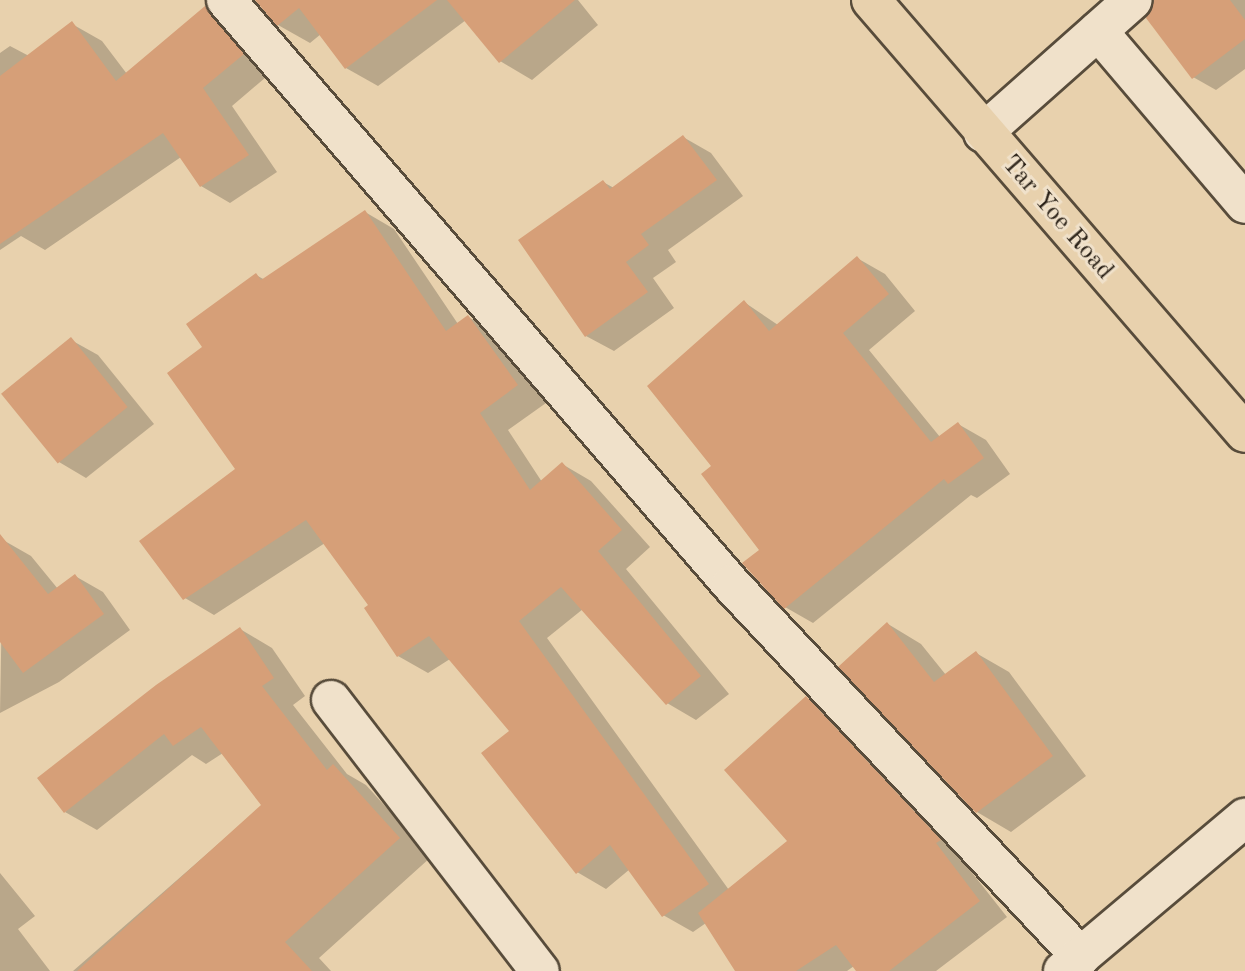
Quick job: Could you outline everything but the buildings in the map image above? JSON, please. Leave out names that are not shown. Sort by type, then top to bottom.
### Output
[{"type":"main road","name":"Tar Yoe Road","points":[[871,0],[983,133],[1245,433]]},
{"type":"street","points":[[226,0],[731,584],[1072,964],[1245,818]]},
{"type":"street","points":[[983,133],[1133,0]]},
{"type":"street","points":[[1098,31],[1245,204]]},
{"type":"street","points":[[331,700],[540,971]]}]
